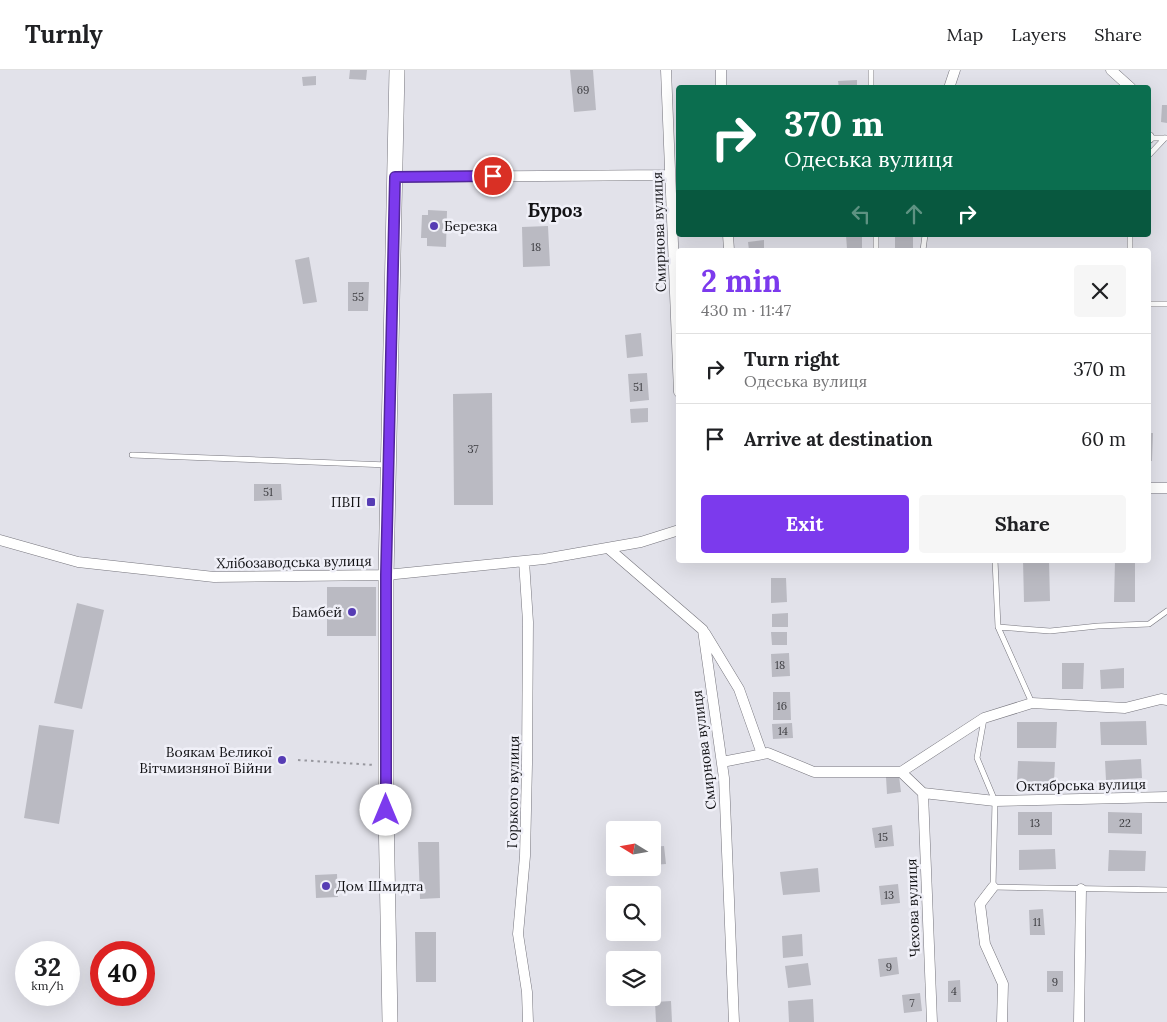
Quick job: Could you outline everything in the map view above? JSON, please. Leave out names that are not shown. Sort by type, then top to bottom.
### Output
[{"type":"street","points":[[390,1022],[386,766],[386,575],[398,70]]},
{"type":"street","name":"Смирнова вулиця","points":[[666,70],[676,320]]},
{"type":"street","points":[[721,70],[721,85]]},
{"type":"street","points":[[950,85],[955,70]]},
{"type":"street","points":[[1111,70],[1128,85]]},
{"type":"street","points":[[395,177],[670,175]]},
{"type":"street","points":[[1151,488],[1167,488]]},
{"type":"street","name":"Хлібозаводська вулиця","points":[[0,540],[78,562],[214,577],[386,575],[544,559],[642,542],[676,531]]},
{"type":"street","points":[[608,548],[703,630],[739,688],[762,754]]},
{"type":"street","name":"Горького вулиця","points":[[524,561],[528,622],[527,774],[525,856],[518,934],[527,992],[528,1022]]},
{"type":"street","name":"Смирнова вулиця","points":[[703,630],[725,788],[734,1022]]},
{"type":"street","points":[[722,762],[768,753],[814,772],[901,772],[984,718],[1032,703],[1125,708],[1161,699],[1167,700]]},
{"type":"street","points":[[901,772],[923,793]]},
{"type":"street","name":"Октябрська вулиця","points":[[923,793],[995,801],[1167,797]]},
{"type":"street","name":"Чехова вулиця","points":[[923,793],[932,1022]]},
{"type":"street","points":[[993,887],[980,904],[985,944],[1003,984],[1002,1022]]},
{"type":"street","points":[[1078,1022],[1081,957],[1081,889]]},
{"type":"lane","points":[[871,70],[872,85]]},
{"type":"lane","points":[[1151,138],[1166,138]]},
{"type":"lane","points":[[1151,152],[1166,138]]},
{"type":"lane","points":[[1151,304],[1167,304]]},
{"type":"lane","points":[[132,455],[388,465]]},
{"type":"lane","points":[[995,563],[998,627],[1032,703]]},
{"type":"lane","points":[[998,627],[1050,631],[1098,626],[1149,624],[1167,611]]},
{"type":"lane","points":[[984,718],[977,758],[995,801],[993,887],[1167,890]]},
{"type":"path","points":[[298,760],[386,766]]},
{"type":"building","points":[[350,70],[367,70],[366,80],[349,79]]},
{"type":"building","points":[[570,70],[593,70],[596,110],[574,112]]},
{"type":"building","points":[[316,76],[316,85],[303,86],[302,77]]},
{"type":"building","points":[[857,80],[857,85],[839,85],[838,81]]},
{"type":"building","points":[[1162,105],[1167,105],[1167,123],[1161,122]]},
{"type":"building","name":"Березка","points":[[428,210],[447,211],[446,247],[427,246],[427,238],[421,238],[422,215],[428,215]]},
{"type":"building","points":[[548,226],[550,266],[523,267],[522,227]]},
{"type":"building","points":[[846,237],[862,237],[862,248],[847,248]]},
{"type":"building","points":[[895,237],[913,237],[913,248],[895,248]]},
{"type":"building","points":[[764,240],[764,248],[749,248],[748,242]]},
{"type":"building","points":[[309,257],[317,302],[303,304],[295,260]]},
{"type":"building","points":[[348,282],[369,282],[368,311],[348,311]]},
{"type":"building","points":[[641,333],[643,356],[627,358],[625,335]]},
{"type":"building","points":[[647,373],[649,400],[630,402],[628,374]]},
{"type":"building","points":[[492,393],[493,505],[454,505],[453,394]]},
{"type":"building","points":[[648,408],[648,422],[631,423],[630,409]]},
{"type":"building","points":[[1151,433],[1153,433],[1152,461]]},
{"type":"building","points":[[254,484],[281,484],[282,500],[254,501]]},
{"type":"building","points":[[1023,563],[1049,563],[1050,601],[1024,602]]},
{"type":"building","points":[[1115,563],[1135,563],[1135,602],[1114,602]]},
{"type":"building","points":[[771,578],[786,578],[787,602],[771,603]]},
{"type":"building","name":"Бамбей","points":[[327,587],[376,587],[376,636],[327,636]]},
{"type":"building","points":[[77,603],[104,610],[82,709],[54,703]]},
{"type":"building","points":[[788,613],[788,627],[772,627],[772,614]]},
{"type":"building","points":[[771,632],[787,632],[787,645],[772,645]]},
{"type":"building","points":[[789,653],[790,676],[772,677],[771,654]]},
{"type":"building","points":[[1062,663],[1084,663],[1083,689],[1062,689]]},
{"type":"building","points":[[1124,668],[1124,688],[1101,689],[1100,670]]},
{"type":"building","points":[[773,692],[790,692],[791,720],[773,720]]},
{"type":"building","points":[[1146,721],[1147,745],[1101,745],[1100,722]]},
{"type":"building","points":[[1017,722],[1057,722],[1056,748],[1017,748]]},
{"type":"building","points":[[792,723],[793,738],[773,739],[772,724]]},
{"type":"building","points":[[39,725],[74,730],[59,824],[24,818]]},
{"type":"building","points":[[1141,759],[1142,778],[1106,780],[1105,761]]},
{"type":"building","points":[[1018,761],[1055,762],[1054,783],[1017,782]]},
{"type":"building","points":[[899,776],[901,792],[887,794],[886,777]]},
{"type":"building","points":[[1018,812],[1052,812],[1052,835],[1018,835]]},
{"type":"building","points":[[1108,812],[1142,813],[1142,834],[1108,833]]},
{"type":"building","points":[[892,825],[894,846],[875,848],[872,828]]},
{"type":"building","points":[[418,842],[439,842],[440,898],[420,899]]},
{"type":"building","points":[[661,846],[664,846],[666,864],[661,864]]},
{"type":"building","points":[[1055,849],[1056,869],[1019,870],[1019,850]]},
{"type":"building","points":[[1109,850],[1146,851],[1145,871],[1108,871]]},
{"type":"building","points":[[818,868],[820,892],[783,895],[780,872]]},
{"type":"building","name":"Дом Шмидта","points":[[337,874],[338,897],[316,898],[315,875]]},
{"type":"building","points":[[898,884],[900,903],[881,905],[879,886]]},
{"type":"building","points":[[1043,909],[1045,935],[1030,935],[1029,910]]},
{"type":"building","points":[[415,932],[436,932],[436,982],[416,982]]},
{"type":"building","points":[[802,934],[803,956],[783,958],[782,936]]},
{"type":"building","points":[[897,957],[899,974],[880,977],[878,959]]},
{"type":"building","points":[[808,963],[811,985],[788,988],[785,966]]},
{"type":"building","points":[[1047,971],[1063,971],[1063,992],[1047,992]]},
{"type":"building","points":[[960,980],[961,1002],[948,1002],[948,981]]},
{"type":"building","points":[[920,993],[922,1011],[904,1013],[902,995]]},
{"type":"building","points":[[813,999],[814,1022],[789,1022],[788,1001]]},
{"type":"building","points":[[671,1001],[672,1022],[656,1022],[655,1006],[661,1006],[661,1002]]},
{"type":"place","name":"Березка","points":[[434,226]]},
{"type":"place","name":"ПВП","points":[[371,502]]},
{"type":"place","name":"Бамбей","points":[[352,612]]},
{"type":"place","name":"Воякам Великої Вітчмизняної Війни","points":[[282,760]]},
{"type":"place","name":"Дом Шмидта","points":[[326,886]]},
{"type":"district","name":"Буроз","points":[[555,210]]},
{"type":"route","points":[[386,810],[386,575],[395,177],[493,176]]}]
